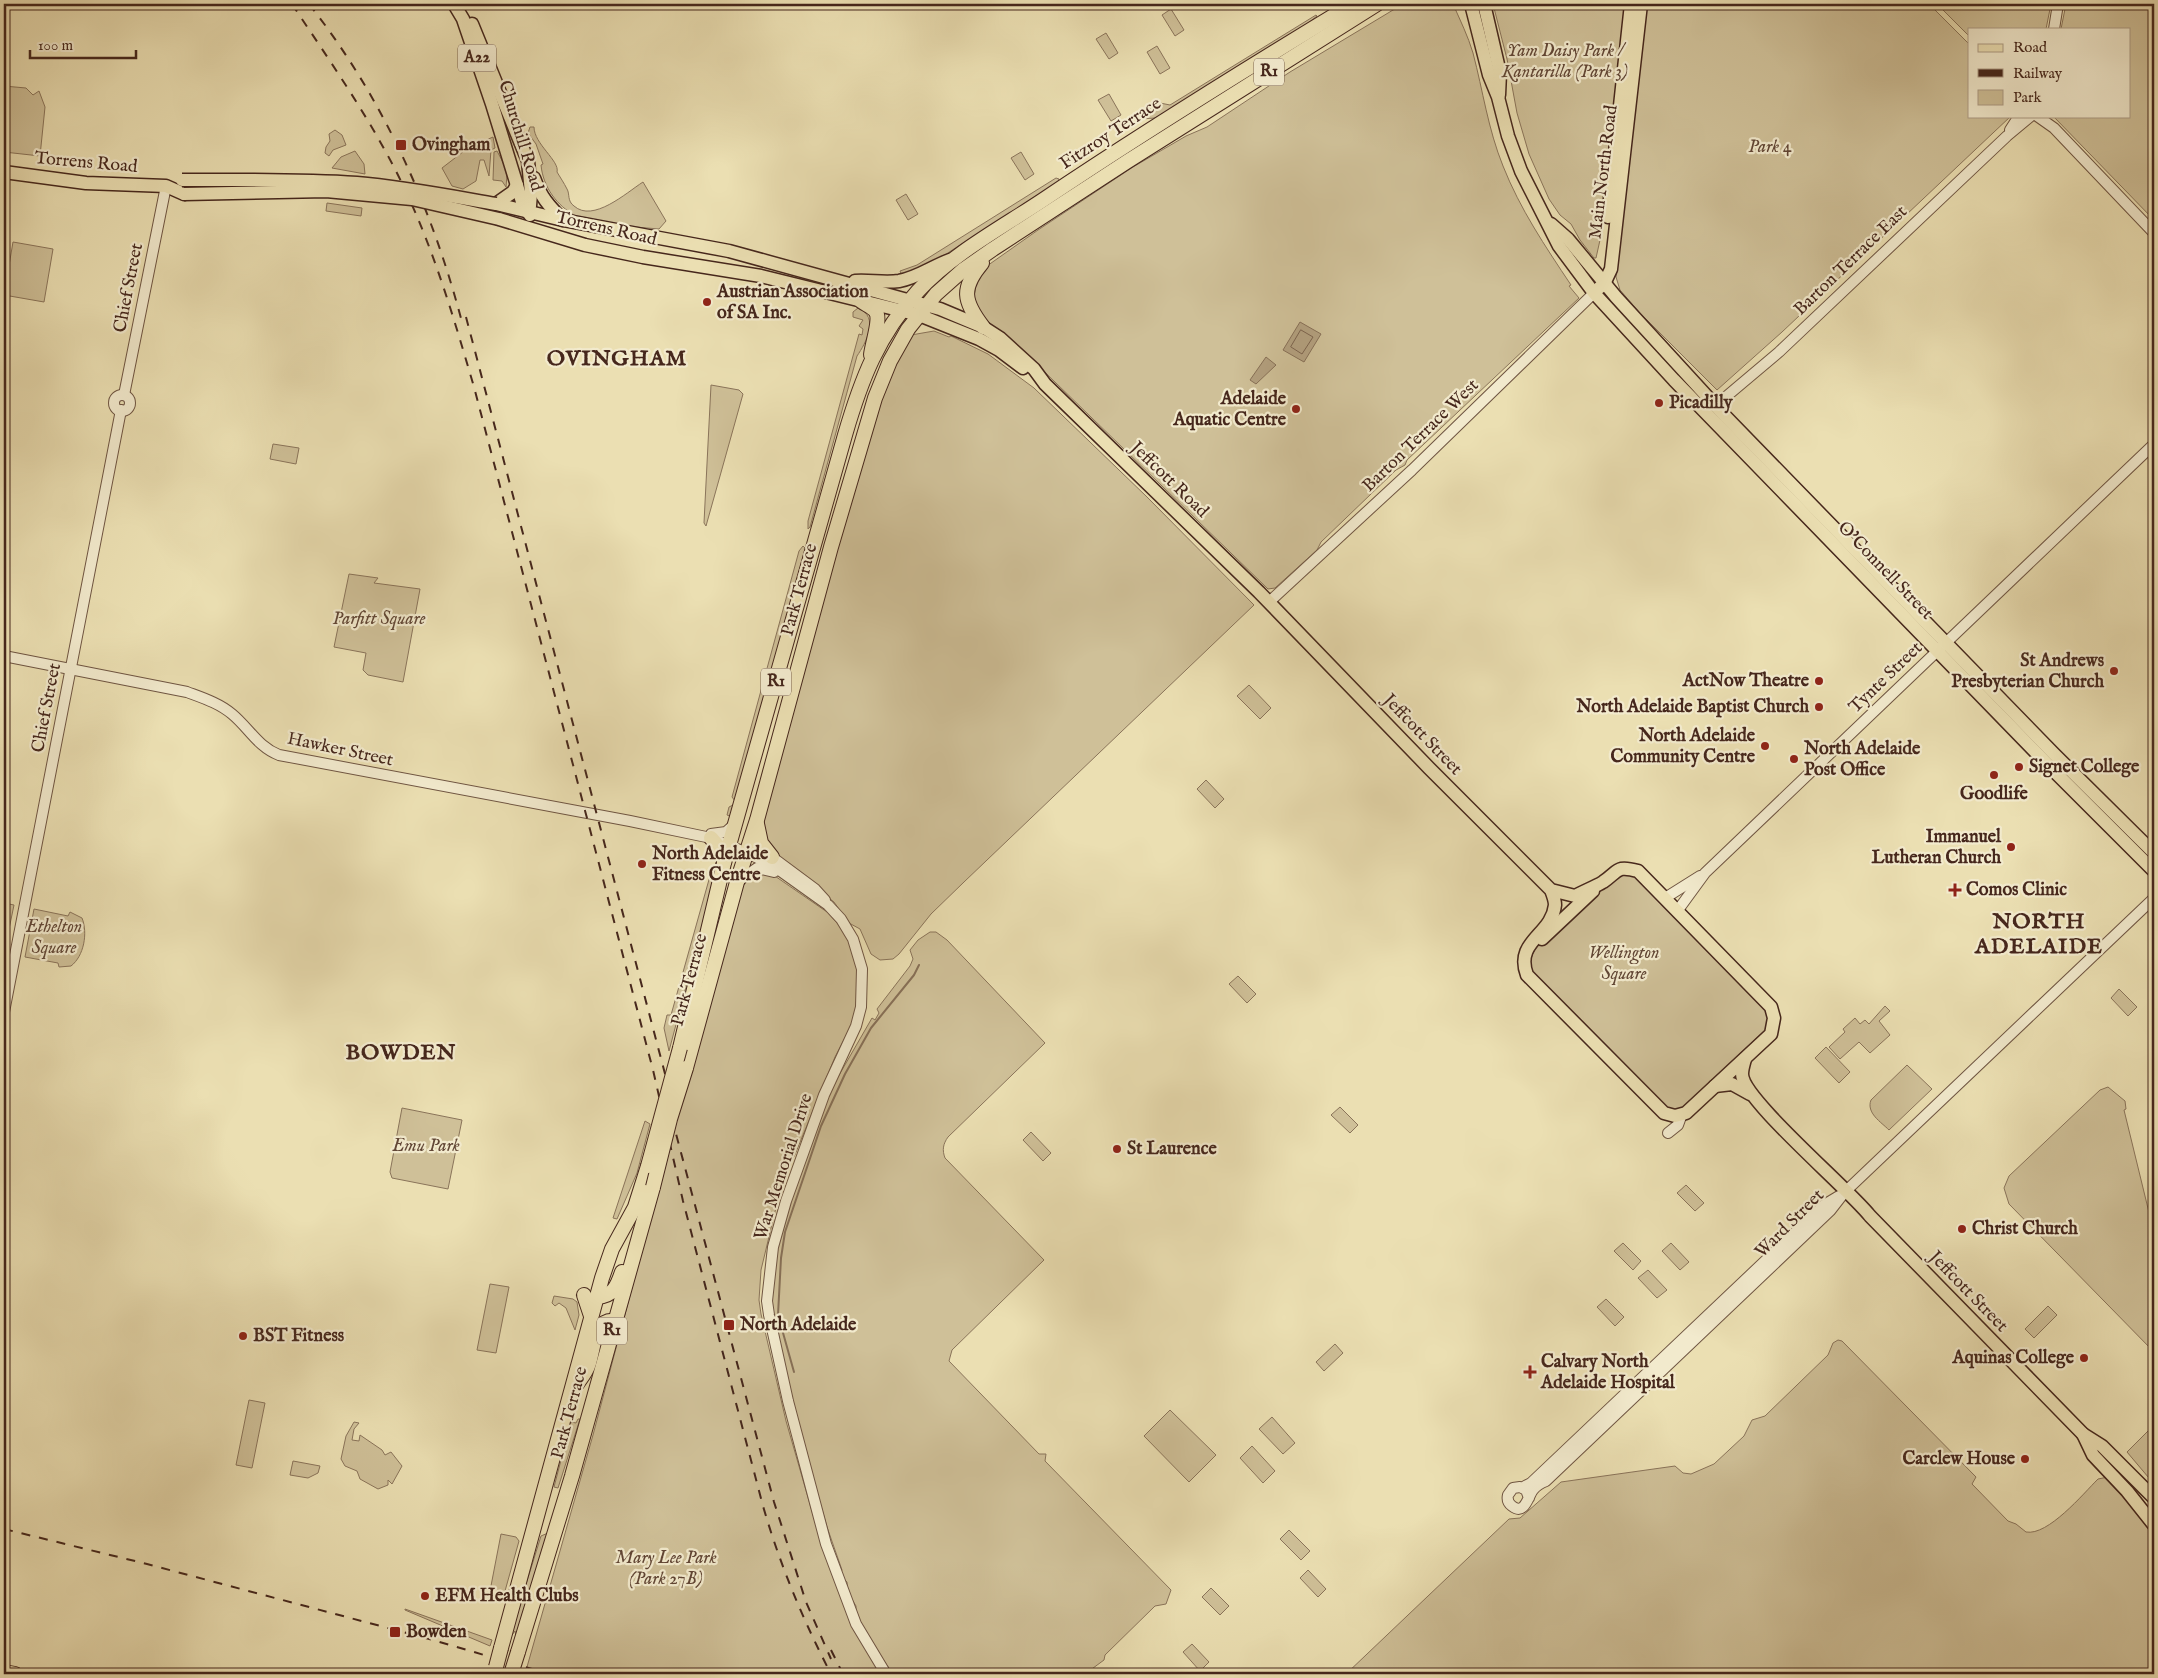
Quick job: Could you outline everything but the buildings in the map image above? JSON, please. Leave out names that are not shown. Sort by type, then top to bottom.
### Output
[{"type":"highway","name":"Fitzroy Terrace","points":[[906,306],[928,281],[957,258],[1150,131],[1353,4]]},
{"type":"highway","name":"Fitzroy Terrace","points":[[923,310],[936,294],[963,270],[993,249],[1128,160],[1377,4]]},
{"type":"highway","points":[[1327,19],[1345,23]]},
{"type":"highway","points":[[1211,92],[1233,85],[1277,57],[1284,62]]},
{"type":"highway","points":[[1150,131],[1159,133],[1180,120],[1200,115]]},
{"type":"highway","points":[[1069,183],[1078,186],[1104,169],[1128,160]]},
{"type":"highway","points":[[983,327],[970,309],[967,298],[967,285],[971,276],[993,249]]},
{"type":"highway","points":[[860,300],[875,311],[877,315],[878,322],[872,342],[871,358]]},
{"type":"highway","name":"Park Terrace","points":[[495,1671],[591,1317],[590,1296],[612,1249],[635,1207],[648,1166],[680,1048],[724,863],[858,391],[871,358],[906,306]]},
{"type":"highway","name":"Park Terrace","points":[[516,1673],[654,1186],[670,1119],[686,1068],[736,882],[757,820],[830,547],[878,388],[892,356],[923,310]]},
{"type":"highway","points":[[757,820],[759,839],[772,857]]},
{"type":"highway","points":[[711,836],[723,852],[724,863]]},
{"type":"highway","points":[[590,1296],[606,1296],[613,1292],[619,1283],[635,1223],[648,1202]]},
{"type":"highway","points":[[569,1397],[588,1368],[598,1329],[604,1322],[609,1320],[616,1321]]},
{"type":"highway","points":[[532,1532],[541,1532],[547,1528],[564,1472],[577,1458]]},
{"type":"highway","points":[[4,1672],[15,1674]]},
{"type":"main road","name":"Churchill Road","points":[[454,4],[469,35],[527,211]]},
{"type":"main road","name":"Churchill Road","points":[[462,4],[481,43],[528,161],[531,193],[530,206],[527,211]]},
{"type":"main road","name":"O'Connell Street","points":[[1475,4],[1488,75],[1498,97],[1516,158],[1530,193],[1559,246],[1594,293],[1711,409],[1942,647],[2154,853]]},
{"type":"main road","name":"Main North Road","points":[[1601,280],[1631,4]]},
{"type":"main road","name":"Main North Road","points":[[1601,280],[1611,269],[1641,4]]},
{"type":"main road","points":[[528,161],[538,190],[549,206],[563,220]]},
{"type":"main road","name":"Torrens Road","points":[[4,172],[86,183],[166,186],[184,194],[301,190],[336,191],[412,199],[499,220],[585,245],[644,257],[761,276],[860,300],[923,310]]},
{"type":"main road","name":"Torrens Road","points":[[166,186],[182,180],[301,180],[409,189],[496,204],[563,220],[729,251],[845,282],[906,306]]},
{"type":"main road","points":[[496,204],[508,197],[517,185]]},
{"type":"main road","points":[[499,220],[527,211],[544,226],[585,245]]},
{"type":"main road","name":"O'Connell Street","points":[[1545,219],[1568,239],[1711,409]]},
{"type":"main road","points":[[845,282],[900,280],[915,276],[933,266],[957,258]]},
{"type":"main road","points":[[1594,293],[1601,280]]},
{"type":"main road","name":"Jeffcott Road","points":[[923,310],[963,317],[983,327],[1017,352],[1034,369],[1045,384]]},
{"type":"main road","name":"Jeffcott Road","points":[[923,310],[990,344],[1045,384],[1269,602]]},
{"type":"main road","name":"Jeffcott Street","points":[[1269,602],[1330,667],[1552,890]]},
{"type":"main road","name":"O'Connell Street","points":[[1942,647],[2053,770],[2154,871]]},
{"type":"main road","points":[[1524,956],[1604,882],[1615,870],[1627,868],[1638,871],[1771,1007],[1774,1018],[1770,1034],[1716,1086],[1682,1114],[1668,1115],[1643,1093],[1527,975],[1524,966],[1524,956],[1532,941],[1544,929],[1551,916],[1555,905],[1552,890],[1575,896],[1604,882]]},
{"type":"main road","name":"Jeffcott Street","points":[[1745,1059],[1742,1075],[1750,1094]]},
{"type":"main road","name":"Jeffcott Street","points":[[1716,1086],[1732,1084],[1750,1094],[2083,1434],[2110,1453],[2154,1498]]},
{"type":"main road","name":"Jeffcott Street","points":[[2083,1434],[2092,1455],[2127,1491],[2154,1525]]},
{"type":"street","points":[[2054,28],[2058,4]]},
{"type":"street","name":"Barton Terrace East","points":[[2007,136],[2018,118]]},
{"type":"street","name":"Barton Terrace East","points":[[1711,409],[1779,352],[2028,118]]},
{"type":"street","points":[[2040,118],[2054,128],[2154,233]]},
{"type":"street","points":[[2048,118],[2054,128]]},
{"type":"street","name":"Chief Street","points":[[4,1012],[121,410],[116,408],[115,401],[118,396],[124,395],[166,186]]},
{"type":"street","name":"Barton Terrace West","points":[[1269,602],[1412,470],[1594,293]]},
{"type":"street","name":"Tynte Street","points":[[1678,910],[1705,873],[2154,444]]},
{"type":"street","name":"Hawker Street","points":[[4,656],[187,692],[212,701],[233,715],[269,751],[279,755],[711,836],[748,849]]},
{"type":"street","points":[[711,836],[726,832],[737,821]]},
{"type":"street","name":"War Memorial Drive","points":[[748,849],[772,857],[815,889],[823,896],[828,905]]},
{"type":"street","name":"War Memorial Drive","points":[[748,849],[828,905],[841,919],[857,948],[863,980],[861,1008],[856,1026],[824,1095],[786,1201],[773,1246],[767,1301],[768,1315],[788,1401],[826,1544],[856,1624],[886,1674]]},
{"type":"street","points":[[736,882],[757,868],[784,876]]},
{"type":"street","name":"Tynte Street","points":[[1665,898],[1705,873]]},
{"type":"street","name":"Ward Street","points":[[1621,1405],[1811,1217],[1824,1205],[1845,1191],[2154,898]]},
{"type":"street","points":[[1668,1115],[1668,1133],[1678,1125],[1682,1114]]},
{"type":"street","points":[[1621,1405],[1546,1481],[1532,1491],[1527,1503],[1523,1507],[1517,1508],[1510,1504],[1507,1498],[1513,1488],[1531,1483],[1621,1405]]},
{"type":"street","points":[[1520,1487],[1528,1492],[1529,1498]]},
{"type":"green space","points":[[1403,4],[1453,4],[1471,47],[1493,138],[1503,166],[1517,197],[1534,227],[1571,285],[1569,286],[1579,298],[1407,460],[1405,465],[1396,470],[1321,542],[1317,550],[1275,588],[1268,589],[1021,349],[987,323],[970,303],[977,273],[1038,230],[1133,167],[1186,136],[1207,127],[1290,72]]},
{"type":"green space","name":"Yam Daisy Park / Kantarilla (Park 3)","points":[[1493,4],[1628,4],[1600,240],[1596,258],[1580,240],[1571,224],[1560,215],[1549,199],[1529,154],[1517,113],[1507,59]]},
{"type":"green space","name":"Park 4","points":[[1644,4],[1929,4],[1968,43],[1968,118],[2009,118],[1782,332],[1717,390],[1639,312],[1620,290],[1616,277],[1623,168]]},
{"type":"green space","points":[[1937,4],[2051,4],[2046,28],[1968,28],[1968,35]]},
{"type":"green space","points":[[2066,4],[2154,4],[2154,220],[2055,118],[2130,118],[2130,28],[2061,28]]},
{"type":"green space","points":[[1171,9],[1184,30],[1175,36],[1162,15]]},
{"type":"green space","points":[[1316,15],[1307,24],[1169,110],[1155,118],[1141,119],[1142,114],[1160,103],[1170,105]]},
{"type":"green space","points":[[1106,33],[1118,53],[1109,59],[1096,39]]},
{"type":"green space","points":[[1157,46],[1170,68],[1160,74],[1147,52]]},
{"type":"green space","points":[[4,86],[26,88],[33,95],[39,91],[45,107],[40,156],[4,152]]},
{"type":"green space","points":[[1109,94],[1121,115],[1111,121],[1098,100]]},
{"type":"green space","points":[[530,127],[534,127],[538,140],[555,163],[557,172],[567,189],[570,202],[574,206],[590,211],[600,209],[619,199],[643,182],[666,221],[659,229],[624,226],[576,216],[569,212],[557,201],[548,188],[542,173],[541,165],[543,164],[536,144],[528,133]]},
{"type":"green space","points":[[335,130],[342,135],[346,145],[333,150],[329,156],[325,153],[330,141],[329,134]]},
{"type":"green space","points":[[493,137],[495,148],[491,150],[489,176],[484,160],[480,160],[476,181],[463,189],[452,186],[442,168],[468,148]]},
{"type":"green space","points":[[355,151],[364,164],[365,174],[332,168],[341,157]]},
{"type":"green space","points":[[497,151],[506,168],[506,187],[502,181],[493,180],[494,152]]},
{"type":"green space","points":[[1021,152],[1034,174],[1025,180],[1011,158]]},
{"type":"green space","points":[[1056,178],[1059,179],[1058,182],[926,267],[902,276],[900,271],[917,265]]},
{"type":"green space","points":[[906,194],[918,214],[908,220],[896,200]]},
{"type":"green space","points":[[327,203],[362,208],[361,216],[326,211]]},
{"type":"green space","points":[[13,242],[53,249],[44,302],[4,295]]},
{"type":"green space","points":[[858,308],[865,312],[868,317],[869,330],[857,356],[808,529],[808,521],[859,334],[862,335],[863,329],[859,326],[863,320],[853,317],[853,312]]},
{"type":"green space","points":[[934,331],[949,337],[951,336],[988,354],[1034,388],[1147,497],[1254,605],[931,914],[899,954],[893,959],[880,960],[871,954],[860,929],[849,923],[834,902],[770,851],[761,820],[874,420],[896,360],[911,335]]},
{"type":"green space","points":[[711,385],[739,390],[743,394],[706,526],[704,523]]},
{"type":"green space","points":[[273,444],[299,448],[296,464],[270,459]]},
{"type":"green space","points":[[803,546],[805,548],[803,557],[732,817],[727,815],[729,807],[735,801],[732,797],[799,551]]},
{"type":"green space","name":"Parfitt Square","points":[[349,574],[378,578],[374,583],[420,589],[403,682],[368,675],[363,670],[366,653],[334,647]]},
{"type":"green space","points":[[1249,685],[1271,708],[1260,719],[1237,696]]},
{"type":"green space","points":[[1206,780],[1224,799],[1215,808],[1197,789]]},
{"type":"green space","points":[[716,862],[718,866],[669,1051],[664,1028],[667,1015],[671,1015],[710,876],[712,876]]},
{"type":"green space","name":"Wellington Square","points":[[1632,871],[1769,1011],[1766,1029],[1682,1108],[1674,1110],[1664,1107],[1535,977],[1531,965],[1532,954],[1537,947],[1611,877]]},
{"type":"green space","name":"Mary Lee Park (Park 27B)","points":[[755,872],[772,874],[827,912],[846,933],[858,967],[858,1000],[852,1024],[835,1057],[794,1157],[789,1162],[780,1191],[761,1270],[759,1300],[786,1421],[822,1546],[845,1607],[882,1674],[525,1674],[593,1435],[678,1114],[743,886]]},
{"type":"green space","name":"Ethelton Square","points":[[4,903],[14,905],[4,953]]},
{"type":"green space","name":"Ethelton Square","points":[[34,909],[68,916],[70,912],[82,918],[85,930],[84,944],[79,956],[71,966],[59,967],[58,963],[25,957]]},
{"type":"green space","points":[[930,932],[936,932],[947,940],[1045,1043],[948,1137],[944,1145],[945,1158],[1044,1260],[952,1350],[949,1361],[1039,1454],[1046,1454],[1045,1461],[1171,1590],[1166,1604],[1155,1606],[1105,1655],[1104,1660],[1085,1674],[893,1674],[867,1636],[856,1613],[856,1606],[848,1593],[847,1582],[840,1575],[842,1570],[827,1527],[806,1453],[782,1357],[771,1300],[777,1244],[788,1205],[831,1089],[872,1018],[875,1020],[879,1013],[877,1009],[910,966],[913,959],[910,950],[918,940]]},
{"type":"green space","points":[[1238,976],[1256,994],[1247,1003],[1229,984]]},
{"type":"green space","points":[[2119,989],[2137,1007],[2128,1016],[2111,998]]},
{"type":"green space","points":[[1885,1006],[1890,1011],[1879,1021],[1890,1035],[1870,1053],[1859,1042],[1840,1059],[1829,1047],[1845,1032],[1843,1029],[1855,1018],[1860,1024],[1865,1020],[1869,1024]]},
{"type":"green space","points":[[1826,1047],[1850,1072],[1839,1083],[1815,1058]]},
{"type":"green space","points":[[1907,1065],[1932,1089],[1889,1130],[1872,1113],[1871,1100]]},
{"type":"green space","points":[[2108,1087],[2125,1101],[2126,1109],[2124,1110],[2154,1233],[2154,1352],[2009,1204],[2004,1188],[2009,1176],[2100,1090]]},
{"type":"green space","points":[[1340,1107],[1358,1125],[1350,1133],[1331,1115]]},
{"type":"green space","name":"Emu Park","points":[[402,1108],[462,1120],[448,1189],[392,1178],[390,1172]]},
{"type":"green space","points":[[645,1121],[650,1124],[637,1173],[617,1219],[613,1218]]},
{"type":"green space","points":[[1031,1132],[1051,1153],[1043,1161],[1023,1140]]},
{"type":"green space","points":[[1686,1185],[1704,1203],[1695,1211],[1677,1193]]},
{"type":"green space","points":[[1623,1243],[1641,1261],[1633,1270],[1614,1251]]},
{"type":"green space","points":[[1671,1243],[1689,1262],[1680,1270],[1662,1251]]},
{"type":"green space","points":[[1648,1270],[1667,1290],[1657,1298],[1638,1278]]},
{"type":"green space","points":[[490,1284],[509,1287],[496,1353],[477,1350]]},
{"type":"green space","points":[[554,1296],[573,1299],[577,1302],[579,1315],[575,1330],[566,1308],[559,1303],[555,1306],[552,1303]]},
{"type":"green space","points":[[1606,1299],[1624,1317],[1615,1326],[1597,1307]]},
{"type":"green space","points":[[2048,1306],[2057,1315],[2034,1338],[2025,1329]]},
{"type":"green space","points":[[1838,1340],[1842,1341],[1976,1477],[1972,1484],[2008,1521],[2016,1524],[2026,1532],[2044,1528],[2065,1513],[2098,1479],[2108,1477],[2154,1529],[2154,1674],[1346,1674],[1509,1519],[1520,1518],[1561,1482],[1675,1466],[1683,1473],[1691,1474],[1714,1464],[1744,1436],[1752,1420],[1765,1416],[1828,1355],[1833,1343]]},
{"type":"green space","points":[[1335,1344],[1343,1353],[1324,1371],[1316,1362]]},
{"type":"green space","points":[[249,1400],[265,1403],[252,1468],[236,1465]]},
{"type":"green space","points":[[1170,1410],[1216,1455],[1189,1482],[1144,1436]]},
{"type":"green space","points":[[1272,1417],[1295,1443],[1283,1454],[1259,1429]]},
{"type":"green space","points":[[580,1419],[558,1488],[554,1487],[571,1422],[576,1423]]},
{"type":"green space","points":[[354,1422],[359,1423],[354,1429],[352,1440],[359,1441],[360,1435],[382,1450],[385,1455],[391,1452],[402,1466],[392,1484],[388,1480],[388,1485],[378,1489],[360,1479],[357,1471],[345,1466],[341,1459],[346,1436]]},
{"type":"green space","points":[[2154,1425],[2154,1484],[2127,1452]]},
{"type":"green space","points":[[1252,1446],[1275,1471],[1263,1483],[1240,1458]]},
{"type":"green space","points":[[293,1461],[320,1466],[318,1473],[308,1478],[290,1475]]},
{"type":"green space","points":[[1289,1530],[1310,1551],[1301,1560],[1280,1539]]},
{"type":"green space","points":[[548,1533],[517,1640],[515,1631],[509,1639],[541,1536]]},
{"type":"green space","points":[[501,1534],[516,1537],[519,1541],[505,1591],[501,1594],[490,1591]]},
{"type":"green space","points":[[1308,1570],[1326,1589],[1318,1597],[1300,1578]]},
{"type":"green space","points":[[1211,1588],[1229,1606],[1220,1615],[1202,1597]]},
{"type":"green space","points":[[405,1610],[492,1640],[490,1646]]},
{"type":"green space","points":[[1192,1644],[1209,1662],[1200,1671],[1183,1652]]},
{"type":"water","points":[[1300,322],[1321,334],[1304,362],[1283,350]]},
{"type":"water","points":[[1266,357],[1276,365],[1256,384],[1250,380]]},
{"type":"waterway","points":[[794,1372],[778,1315],[781,1258],[785,1232],[821,1126],[845,1074],[871,1028],[914,975],[919,965]]},
{"type":"railway","points":[[292,4],[354,98],[396,171],[418,219],[452,314],[474,387],[653,1070],[683,1201],[763,1506],[793,1592],[831,1674]]},
{"type":"railway","points":[[309,4],[336,40],[360,78],[383,117],[403,157],[437,240],[463,326]]},
{"type":"railway","points":[[466,317],[674,1108]]},
{"type":"railway","points":[[667,1100],[774,1502],[806,1602],[831,1659]]},
{"type":"railway","points":[[4,1529],[147,1564],[433,1640],[549,1674]]},
{"type":"railway","points":[[831,1650],[843,1674]]},
{"type":"place","name":"Ovingham","points":[[401,145]]},
{"type":"place","name":"Austrian Association of SA Inc.","points":[[707,302]]},
{"type":"place","name":"Picadilly","points":[[1659,403]]},
{"type":"place","name":"Adelaide Aquatic Centre","points":[[1296,409]]},
{"type":"place","name":"St Andrews Presbyterian Church","points":[[2114,671]]},
{"type":"place","name":"ActNow Theatre","points":[[1819,681]]},
{"type":"place","name":"North Adelaide Baptist Church","points":[[1819,707]]},
{"type":"place","name":"North Adelaide Community Centre","points":[[1765,746]]},
{"type":"place","name":"North Adelaide Post Office","points":[[1794,759]]},
{"type":"place","name":"Signet College","points":[[2019,767]]},
{"type":"place","name":"Goodlife","points":[[1994,775]]},
{"type":"place","name":"Immanuel Lutheran Church","points":[[2011,847]]},
{"type":"place","name":"North Adelaide Fitness Centre","points":[[642,864]]},
{"type":"place","name":"Comos Clinic","points":[[1955,890]]},
{"type":"place","name":"St Laurence","points":[[1117,1149]]},
{"type":"place","name":"Christ Church","points":[[1962,1229]]},
{"type":"place","name":"North Adelaide","points":[[729,1325]]},
{"type":"place","name":"BST Fitness","points":[[243,1336]]},
{"type":"place","name":"Aquinas College","points":[[2084,1358]]},
{"type":"place","name":"Calvary North Adelaide Hospital","points":[[1530,1372]]},
{"type":"place","name":"Carclew House","points":[[2025,1459]]},
{"type":"place","name":"EFM Health Clubs","points":[[425,1596]]},
{"type":"place","name":"Bowden","points":[[395,1632]]},
{"type":"district","name":"OVINGHAM","points":[[617,359]]},
{"type":"district","name":"NORTH ADELAIDE","points":[[2039,934]]},
{"type":"district","name":"BOWDEN","points":[[401,1053]]}]
